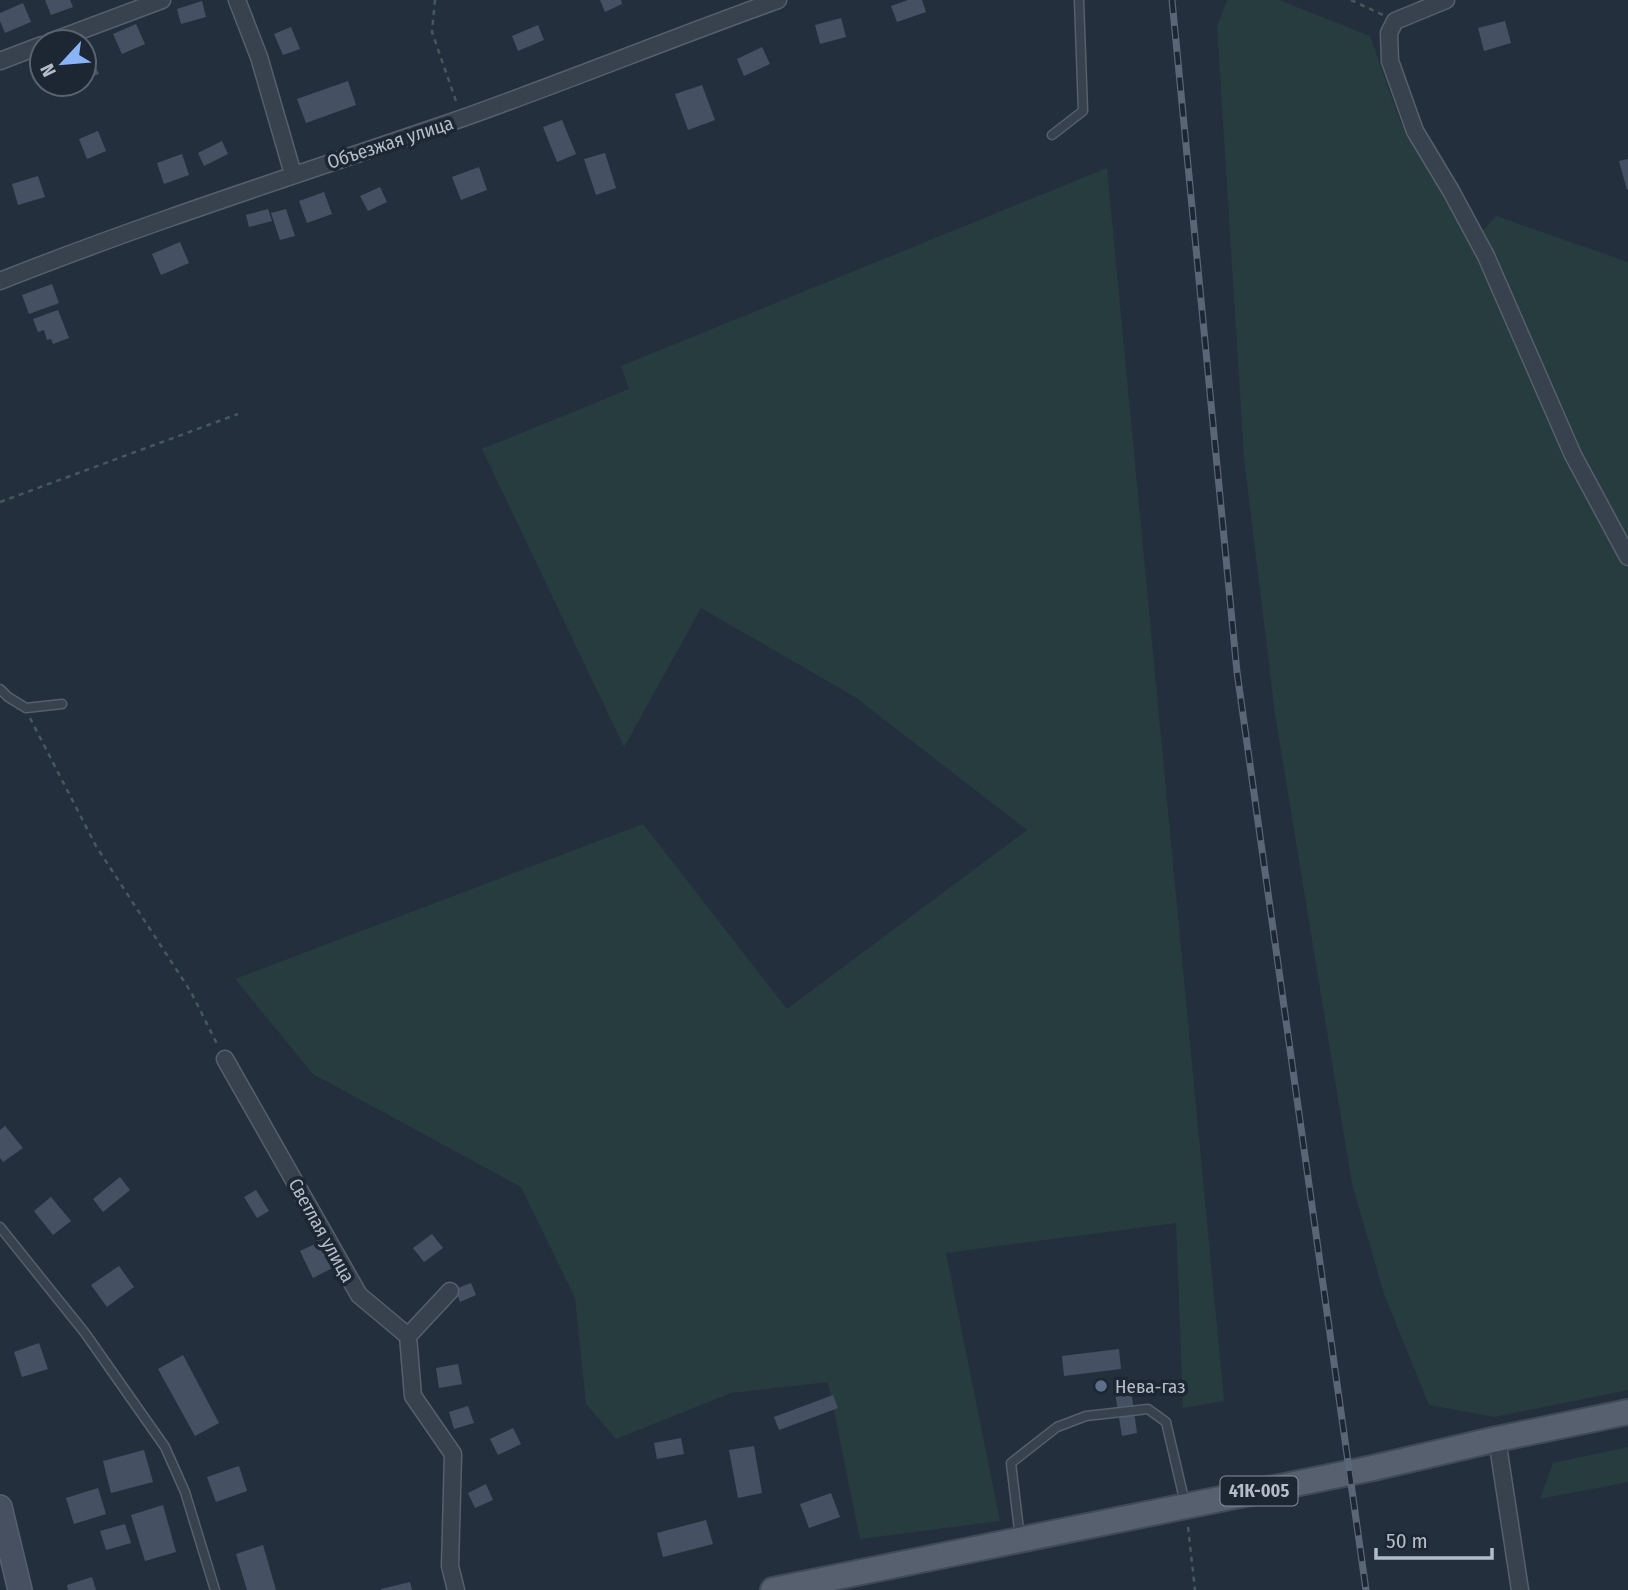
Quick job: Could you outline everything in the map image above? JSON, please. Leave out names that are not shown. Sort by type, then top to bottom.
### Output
[{"type":"main road","name":"41К-005","points":[[773,1590],[1373,1468],[1628,1412]]},
{"type":"main road","points":[[0,1507],[20,1590]]},
{"type":"street","points":[[87,28],[162,0]]},
{"type":"street","points":[[237,0],[258,57],[293,174]]},
{"type":"street","name":"Объезжая улица","points":[[0,281],[83,248],[462,118],[778,0]]},
{"type":"street","points":[[1446,0],[1395,21],[1389,33],[1390,61],[1415,131],[1486,256],[1573,455],[1628,557]]},
{"type":"street","points":[[0,61],[28,50]]},
{"type":"street","name":"Светлая улица","points":[[225,1059],[359,1294],[408,1336]]},
{"type":"street","points":[[450,1291],[408,1336],[413,1396],[453,1454],[450,1566],[456,1590]]},
{"type":"street","points":[[1497,1439],[1520,1590]]},
{"type":"lane","points":[[1052,135],[1083,111],[1079,0]]},
{"type":"lane","points":[[0,689],[26,708],[62,704]]},
{"type":"lane","points":[[0,1227],[85,1333],[165,1447],[185,1492],[215,1590]]},
{"type":"lane","points":[[1020,1539],[1011,1463],[1057,1427],[1086,1416],[1148,1409],[1166,1422],[1185,1506]]},
{"type":"path","points":[[435,0],[432,32],[462,118]]},
{"type":"path","points":[[1351,0],[1395,21]]},
{"type":"path","points":[[0,502],[238,414]]},
{"type":"path","points":[[26,708],[96,846],[191,992],[225,1059]]},
{"type":"path","points":[[1185,1506],[1195,1590]]},
{"type":"green space","points":[[1227,0],[1279,0],[1370,36],[1400,121],[1471,244],[1496,216],[1628,262],[1628,1390],[1494,1417],[1429,1405],[1384,1294],[1352,1184],[1275,714],[1244,458],[1217,27]]},
{"type":"green space","points":[[1107,168],[1224,1401],[1183,1408],[1176,1223],[946,1253],[1000,1521],[860,1539],[828,1382],[731,1393],[616,1439],[586,1404],[575,1298],[521,1187],[313,1074],[235,979],[643,824],[787,1009],[1027,830],[855,697],[701,608],[624,747],[482,449],[629,389],[621,366]]},
{"type":"green space","points":[[1628,1447],[1628,1482],[1540,1499],[1553,1463]]},
{"type":"building","points":[[45,0],[70,0],[73,7],[51,15]]},
{"type":"building","points":[[600,0],[621,0],[622,4],[605,12]]},
{"type":"building","points":[[908,0],[922,0],[926,12],[897,22],[891,6]]},
{"type":"building","points":[[202,1],[206,17],[181,24],[177,9]]},
{"type":"building","points":[[23,3],[31,22],[5,33],[0,13]]},
{"type":"building","points":[[841,18],[846,37],[820,44],[815,25]]},
{"type":"building","points":[[1505,21],[1511,43],[1484,51],[1478,28]]},
{"type":"building","points":[[136,24],[145,44],[122,54],[113,34]]},
{"type":"building","points":[[538,25],[544,40],[518,51],[512,36]]},
{"type":"building","points":[[291,27],[300,49],[283,55],[274,34]]},
{"type":"building","points":[[762,47],[770,64],[744,76],[737,59]]},
{"type":"building","points":[[348,81],[356,105],[306,123],[297,99]]},
{"type":"building","points":[[702,85],[715,120],[688,130],[675,94]]},
{"type":"building","points":[[562,120],[576,154],[557,162],[543,127]]},
{"type":"building","points":[[98,131],[106,151],[87,159],[79,139]]},
{"type":"building","points":[[222,141],[228,154],[204,166],[198,153]]},
{"type":"building","points":[[605,153],[616,188],[596,195],[584,159]]},
{"type":"building","points":[[182,154],[189,175],[164,184],[157,163]]},
{"type":"building","points":[[1628,159],[1628,189],[1627,190],[1619,161]]},
{"type":"building","points":[[479,167],[487,190],[461,200],[452,177]]},
{"type":"building","points":[[38,176],[45,197],[18,205],[12,184]]},
{"type":"building","points":[[380,187],[387,202],[368,211],[360,196]]},
{"type":"building","points":[[324,192],[332,214],[307,223],[299,201]]},
{"type":"building","points":[[268,209],[272,221],[249,227],[246,215]]},
{"type":"building","points":[[286,209],[295,236],[280,240],[271,213]]},
{"type":"building","points":[[180,242],[189,263],[161,275],[152,254]]},
{"type":"building","points":[[52,284],[59,303],[29,314],[22,295]]},
{"type":"building","points":[[58,310],[69,338],[53,344],[51,339],[47,340],[44,330],[38,332],[33,319]]},
{"type":"building","points":[[5,1126],[23,1148],[3,1162],[0,1158],[0,1130]]},
{"type":"building","points":[[120,1177],[130,1190],[103,1212],[93,1199]]},
{"type":"building","points":[[256,1190],[269,1211],[257,1218],[244,1197]]},
{"type":"building","points":[[51,1197],[71,1221],[53,1235],[34,1211]]},
{"type":"building","points":[[432,1234],[443,1248],[424,1262],[413,1248]]},
{"type":"building","points":[[328,1238],[340,1264],[313,1278],[300,1251]]},
{"type":"building","points":[[119,1266],[134,1287],[107,1307],[91,1285]]},
{"type":"building","points":[[471,1283],[476,1295],[460,1302],[455,1289]]},
{"type":"building","points":[[39,1343],[48,1369],[22,1377],[14,1352]]},
{"type":"building","points":[[1119,1349],[1121,1369],[1064,1376],[1062,1356]]},
{"type":"building","points":[[183,1355],[219,1423],[195,1436],[158,1369]]},
{"type":"building","points":[[458,1364],[462,1384],[439,1388],[436,1368]]},
{"type":"building","points":[[1131,1390],[1137,1433],[1122,1436],[1115,1393]]},
{"type":"building","points":[[833,1395],[838,1408],[779,1430],[774,1417]]},
{"type":"building","points":[[468,1406],[474,1423],[454,1429],[449,1412]]},
{"type":"building","points":[[513,1428],[521,1444],[498,1455],[490,1439]]},
{"type":"building","points":[[681,1438],[684,1454],[657,1459],[654,1443]]},
{"type":"building","points":[[754,1446],[762,1493],[738,1498],[729,1450]]},
{"type":"building","points":[[144,1450],[153,1482],[111,1493],[103,1461]]},
{"type":"building","points":[[239,1466],[247,1491],[216,1502],[207,1477]]},
{"type":"building","points":[[486,1484],[493,1500],[475,1508],[468,1493]]},
{"type":"building","points":[[98,1488],[106,1514],[74,1524],[66,1498]]},
{"type":"building","points":[[831,1493],[840,1517],[809,1528],[800,1504]]},
{"type":"building","points":[[163,1505],[176,1552],[145,1561],[131,1515]]},
{"type":"building","points":[[706,1520],[713,1544],[663,1557],[657,1533]]},
{"type":"building","points":[[125,1524],[131,1543],[106,1550],[100,1531]]},
{"type":"building","points":[[263,1545],[276,1590],[247,1590],[236,1554]]},
{"type":"building","points":[[92,1577],[96,1590],[68,1590],[67,1585]]},
{"type":"building","points":[[410,1582],[412,1590],[381,1590],[381,1589]]},
{"type":"railway","points":[[1172,0],[1237,672],[1366,1590]]},
{"type":"place","name":"Нева-газ","points":[[1101,1386]]}]
